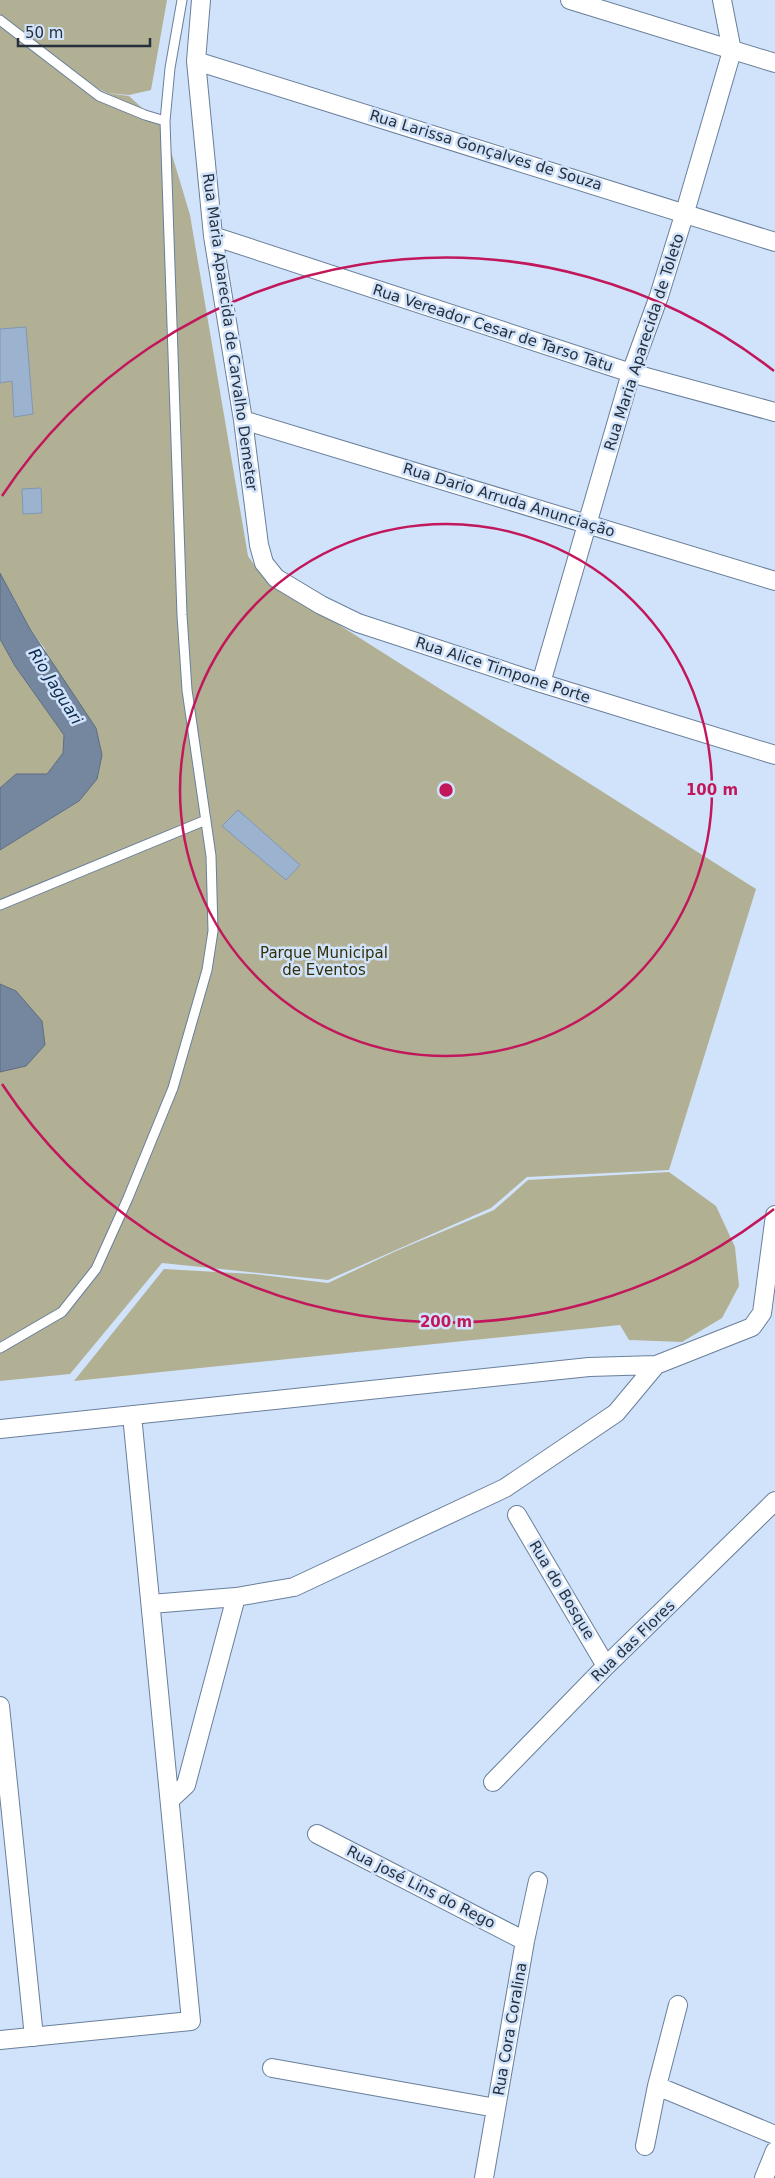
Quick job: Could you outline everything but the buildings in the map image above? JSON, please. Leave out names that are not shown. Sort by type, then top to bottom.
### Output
[{"type":"street","name":"Rua Maria Aparecida de Carvalho Demeter","points":[[201,0],[196,61],[214,236],[243,420],[259,545]]},
{"type":"street","points":[[570,0],[775,63]]},
{"type":"street","name":"Rua Maria Aparecida de Toleto","points":[[542,683],[631,372],[685,212],[732,51],[722,0]]},
{"type":"street","name":"Rua Larissa Gonçalves de Souza","points":[[196,61],[685,212],[775,242]]},
{"type":"street","name":"Rua Vereador Cesar de Tarso Tatu","points":[[214,236],[631,372],[775,412]]},
{"type":"street","name":"Rua Dario Arruda Anunciação","points":[[243,420],[775,580]]},
{"type":"street","name":"Rua Alice Timpone Porte","points":[[259,545],[264,563],[276,578],[321,606],[358,623],[542,683],[775,755]]},
{"type":"street","points":[[0,1429],[588,1367],[656,1365],[752,1327],[762,1313],[774,1245],[775,1215]]},
{"type":"street","points":[[151,1604],[236,1597],[294,1587],[506,1488],[616,1413],[656,1365]]},
{"type":"street","points":[[0,2040],[191,2021],[132,1415]]},
{"type":"street","name":"Rua das Flores","points":[[493,1782],[606,1666],[775,1501]]},
{"type":"street","name":"Rua do Bosque","points":[[517,1515],[606,1666]]},
{"type":"street","points":[[170,1800],[186,1785],[236,1597]]},
{"type":"street","points":[[0,1706],[4,1783],[34,2037]]},
{"type":"street","name":"Rua josé Lins do Rego","points":[[317,1834],[525,1941]]},
{"type":"street","name":"Rua Cora Coralina","points":[[484,2178],[525,1941],[538,1881]]},
{"type":"street","points":[[645,2146],[657,2086],[678,2005]]},
{"type":"street","points":[[272,2068],[496,2108]]},
{"type":"street","points":[[657,2086],[775,2135]]},
{"type":"street","points":[[764,2178],[775,2150]]},
{"type":"lane","points":[[0,1348],[62,1312],[96,1269],[128,1198],[173,1088],[207,970],[213,931],[211,856],[187,690],[182,615],[165,121],[170,68],[182,0]]},
{"type":"lane","points":[[0,20],[99,96],[145,116],[165,121]]},
{"type":"lane","points":[[0,905],[206,820]]},
{"type":"green space","name":"Parque Municipal de Eventos","points":[[0,0],[167,0],[151,90],[129,95],[107,93],[71,74],[106,93],[129,96],[164,128],[190,215],[248,556],[262,576],[756,889],[669,1170],[527,1177],[491,1208],[328,1280],[162,1263],[70,1374],[0,1381],[0,850],[79,801],[45,649],[30,629],[0,573]]},
{"type":"shaded area","points":[[0,639],[15,666],[64,735],[63,753],[47,774],[16,774],[0,788]]},
{"type":"shaded area","points":[[669,1172],[716,1206],[735,1247],[739,1286],[722,1318],[682,1342],[629,1340],[620,1325],[74,1381],[164,1269],[253,1274],[328,1283],[396,1251],[494,1210],[528,1180]]},
{"type":"water","name":"Rio Jaguari","points":[[0,573],[30,629],[96,728],[102,755],[97,779],[79,801],[0,850],[0,788],[16,774],[47,774],[63,753],[64,735],[15,666],[0,639]]},
{"type":"water","points":[[0,984],[16,991],[42,1021],[45,1045],[26,1066],[0,1072]]}]
